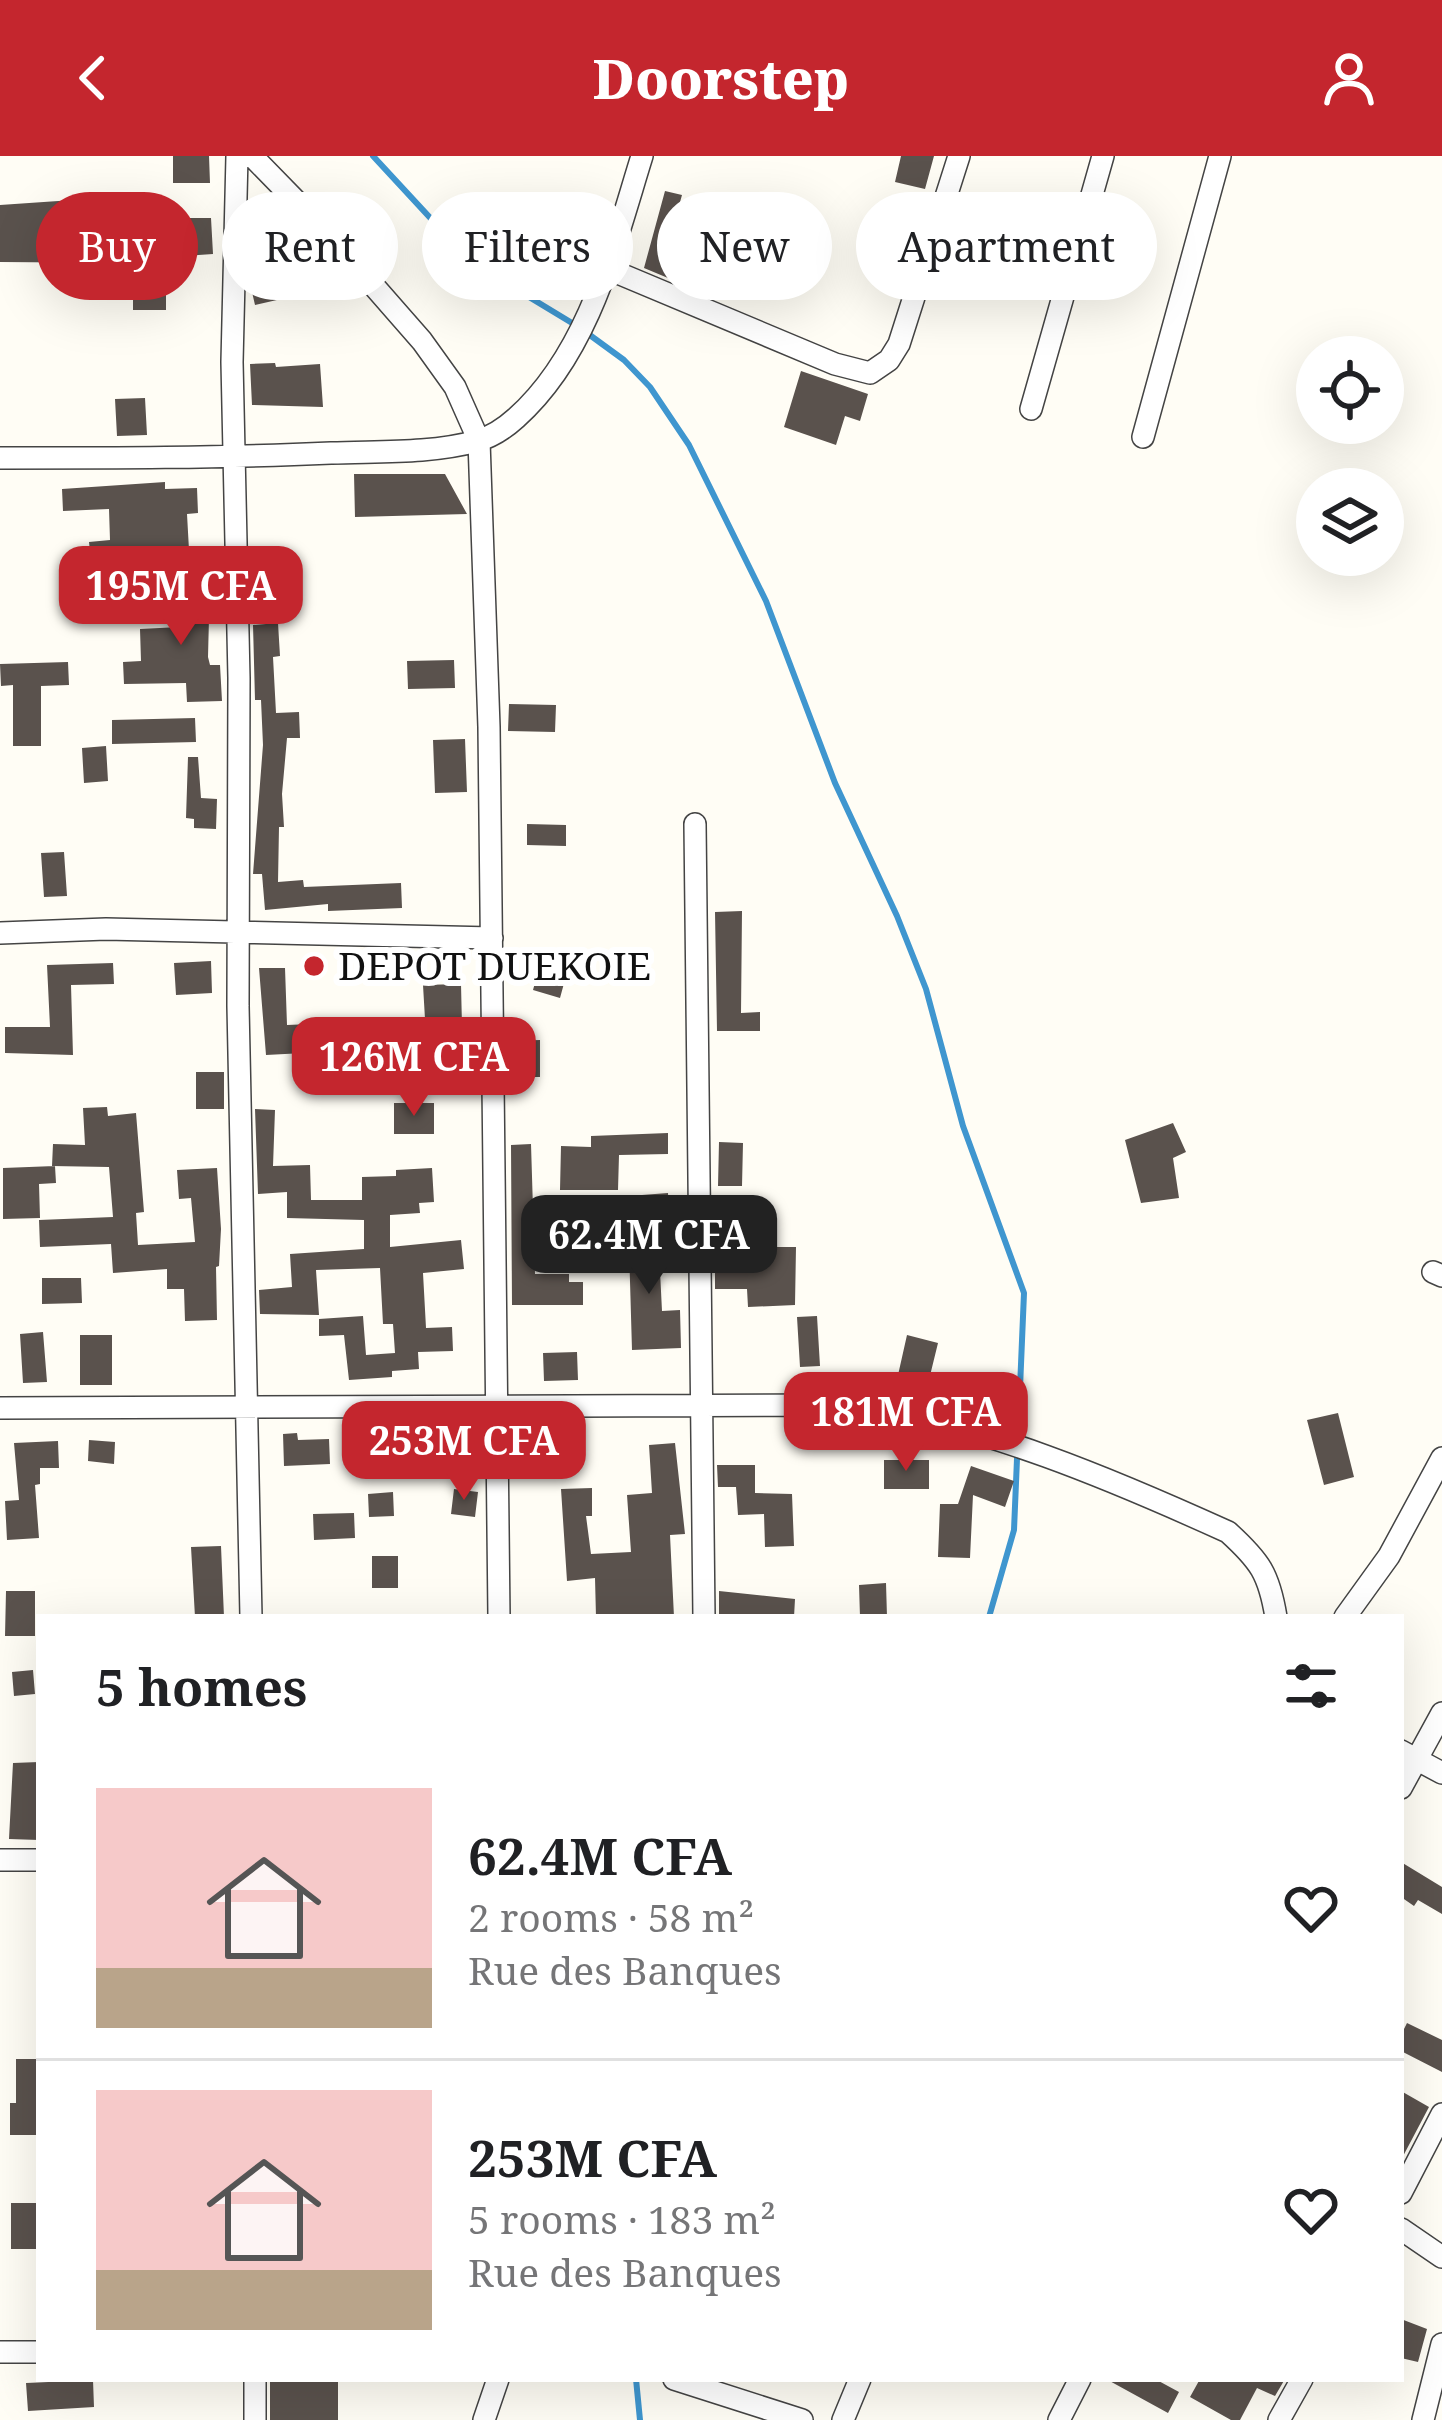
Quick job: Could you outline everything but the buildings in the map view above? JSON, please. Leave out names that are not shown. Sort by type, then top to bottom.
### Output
[{"type":"street","points":[[237,156],[233,457],[251,1614]]},
{"type":"street","points":[[252,156],[422,341],[455,387],[479,440],[487,601],[499,1614]]},
{"type":"street","points":[[630,192],[642,156]]},
{"type":"street","points":[[633,279],[835,364],[870,373],[889,360],[899,344],[959,156]]},
{"type":"street","points":[[1031,409],[1103,156]]},
{"type":"street","points":[[1143,437],[1220,156]]},
{"type":"street","points":[[0,458],[233,457],[429,449],[479,440],[500,430],[537,397],[569,350],[592,300]]},
{"type":"street","points":[[695,824],[704,1614]]},
{"type":"street","points":[[0,933],[106,928],[492,938]]},
{"type":"street","points":[[0,1408],[858,1405],[997,1438],[1228,1532],[1255,1556],[1270,1580],[1276,1614]]},
{"type":"street","points":[[1347,1614],[1390,1556],[1442,1457]]},
{"type":"street","points":[[1442,1713],[1409,1755],[1442,1773]]},
{"type":"street","points":[[0,1860],[36,1860]]},
{"type":"street","points":[[1404,2187],[1442,2114]]},
{"type":"street","points":[[1404,2231],[1442,2257]]},
{"type":"street","points":[[1423,2420],[1442,2344]]},
{"type":"street","points":[[0,2352],[36,2352]]},
{"type":"street","points":[[255,2382],[255,2420]]},
{"type":"street","points":[[484,2420],[496,2382]]},
{"type":"street","points":[[683,2382],[802,2420]]},
{"type":"street","points":[[843,2420],[859,2382]]},
{"type":"street","points":[[1059,2420],[1078,2382]]},
{"type":"street","points":[[1279,2420],[1300,2382]]},
{"type":"waterway","points":[[373,156],[471,262],[577,326]]},
{"type":"waterway","points":[[587,333],[650,387],[689,445],[766,601],[835,783],[926,989],[963,1126],[1024,1293],[1014,1530],[990,1614]]},
{"type":"waterway","points":[[636,2382],[640,2420]]},
{"type":"place","name":"DEPOT DUEKOIE","points":[[314,966]]}]
